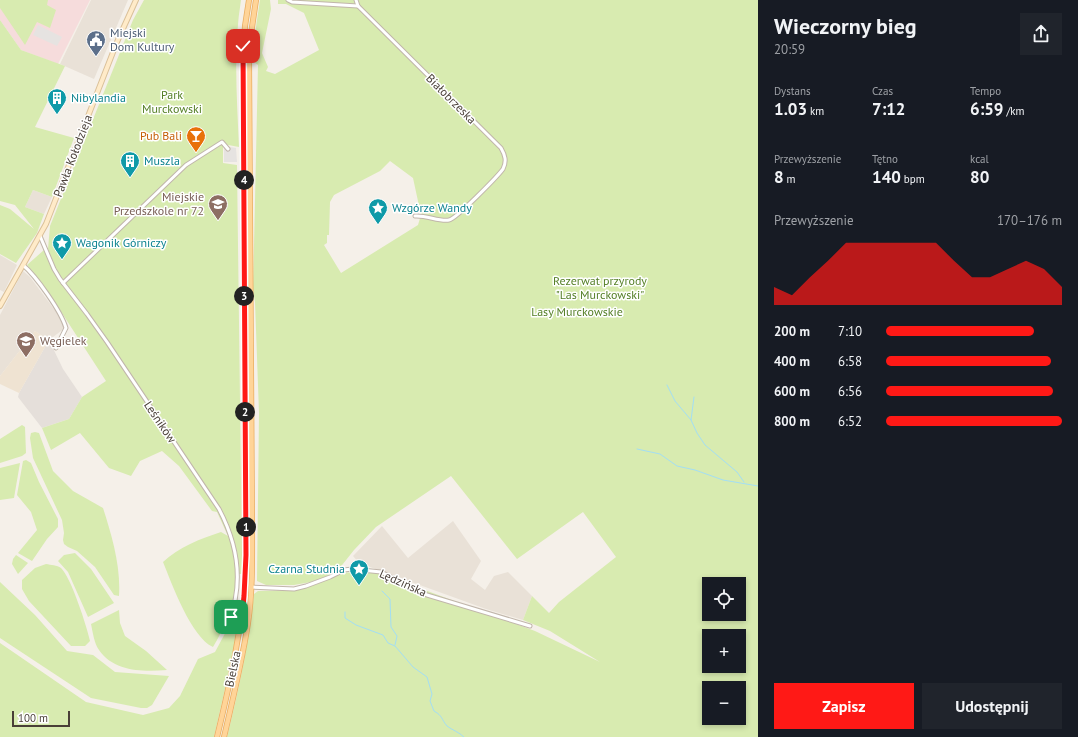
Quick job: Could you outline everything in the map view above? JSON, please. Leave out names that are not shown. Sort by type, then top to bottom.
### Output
[{"type":"main road","name":"Bielska","points":[[217,737],[232,677],[241,626],[246,555],[243,58],[245,26],[249,0]]},
{"type":"main road","name":"Bielska","points":[[224,737],[248,622],[251,586],[250,58],[251,34],[256,0]]},
{"type":"street","name":"Pawła Kołodzieja","points":[[0,306],[22,265],[40,236],[49,216],[121,31],[136,0]]},
{"type":"street","points":[[288,0],[292,2],[358,6],[356,0]]},
{"type":"street","name":"Białobrzeska","points":[[358,6],[501,148],[505,155],[504,169],[458,216],[448,221],[414,216]]},
{"type":"street","points":[[63,284],[186,165],[222,142],[228,149]]},
{"type":"street","name":"Leśników","points":[[40,236],[54,269],[63,284],[107,342],[224,518],[232,537],[237,563],[236,592],[234,606],[229,621],[241,626]]},
{"type":"street","points":[[22,265],[33,274],[63,319],[66,328],[56,348]]},
{"type":"street","name":"Lędzińska","points":[[251,586],[294,589],[330,577],[344,570],[374,570],[427,595],[530,626]]},
{"type":"shaded area","points":[[0,0],[90,0],[58,64],[21,50],[0,20]]},
{"type":"shaded area","points":[[91,0],[128,0],[94,79],[60,64]]},
{"type":"shaded area","points":[[38,25],[62,37],[57,46],[33,35]]},
{"type":"shaded area","points":[[224,146],[236,148],[237,162],[224,162]]},
{"type":"shaded area","points":[[33,190],[52,197],[44,214],[25,207]]},
{"type":"shaded area","points":[[0,255],[17,265],[4,292],[0,290]]},
{"type":"shaded area","points":[[23,271],[30,277],[57,313],[65,328],[49,340],[35,331],[0,376],[0,315]]},
{"type":"shaded area","name":"Węgielek","points":[[35,331],[49,340],[19,393],[0,384],[0,376]]},
{"type":"shaded area","points":[[49,340],[63,369],[82,397],[69,419],[42,428],[18,397]]},
{"type":"shaded area","points":[[453,521],[481,561],[471,579],[485,590],[494,576],[508,572],[532,596],[523,620],[486,609],[359,563],[353,556],[382,526],[408,558]]},
{"type":"green space","points":[[0,0],[48,0],[47,5],[56,10],[50,28],[37,22],[25,45],[0,8]]},
{"type":"green space","name":"Park Murckowski","points":[[144,0],[241,0],[236,55],[239,147],[223,144],[223,163],[237,165],[242,574],[239,574],[238,558],[235,558],[234,597],[230,612],[213,647],[197,633],[190,622],[163,562],[190,544],[205,538],[221,532],[228,536],[217,512],[212,511],[179,466],[162,451],[140,461],[131,476],[109,468],[80,433],[51,450],[42,428],[69,419],[82,397],[106,381],[47,290],[27,265],[44,250],[52,260],[48,249],[50,226],[133,20]]},
{"type":"green space","name":"Lasy Murckowskie","points":[[260,0],[270,0],[271,9],[262,53],[268,67],[266,71],[275,74],[319,50],[304,13],[286,4],[278,4],[278,0],[758,0],[758,737],[227,737],[243,666],[254,594],[258,591],[298,590],[317,584],[341,573],[379,573],[535,631],[600,662],[550,631],[523,620],[532,596],[549,613],[559,602],[616,557],[583,512],[517,559],[451,476],[376,527],[354,550],[339,569],[330,575],[311,582],[294,585],[266,585],[257,581],[259,413],[255,302],[253,290],[258,65],[254,62]],"holes":[[[390,161],[413,178],[421,215],[418,225],[341,273],[324,245],[327,243],[327,235],[329,235],[330,202],[334,195],[380,171]]]},
{"type":"green space","points":[[0,20],[21,50],[65,66],[35,127],[74,138],[52,197],[33,190],[25,207],[44,214],[37,233],[16,263],[0,254],[0,205],[10,209],[34,229],[15,205],[0,201]]},
{"type":"green space","points":[[22,425],[25,427],[26,453],[22,456],[0,463],[0,439]]},
{"type":"green space","points":[[31,433],[39,433],[53,471],[73,491],[103,508],[113,541],[119,574],[119,596],[114,595],[95,567],[77,551],[64,544],[62,520],[33,458],[30,438]]},
{"type":"green space","points":[[26,460],[31,463],[58,519],[58,527],[47,539],[32,561],[18,553],[37,530],[31,512],[17,495],[23,461]]},
{"type":"green space","points":[[20,463],[14,498],[0,500],[0,468]]},
{"type":"green space","points":[[75,553],[91,569],[114,603],[88,617],[68,572],[58,561],[64,555]]},
{"type":"green space","points":[[16,555],[28,563],[18,574],[12,564]]},
{"type":"green space","points":[[46,564],[61,568],[74,591],[90,641],[85,646],[71,646],[29,601],[22,589],[22,580],[35,568]]},
{"type":"green space","points":[[0,582],[35,615],[67,651],[93,655],[115,672],[169,676],[152,705],[147,708],[141,708],[91,698],[0,638]]},
{"type":"green space","points":[[119,610],[120,623],[125,636],[146,651],[167,670],[149,671],[121,667],[105,657],[99,650],[91,624]]},
{"type":"green space","points":[[232,625],[236,627],[233,654],[214,737],[0,737],[0,643],[86,702],[143,715],[169,708],[180,696],[198,659],[215,652],[229,626]]},
{"type":"waterway","points":[[667,385],[675,401],[691,420]]},
{"type":"waterway","points":[[694,397],[691,420],[697,433],[705,445],[737,472],[744,482]]},
{"type":"waterway","points":[[637,449],[660,454],[677,466],[695,470],[723,480],[758,486]]},
{"type":"waterway","points":[[382,591],[390,599],[391,627],[397,636],[395,645]]},
{"type":"waterway","points":[[345,612],[345,618],[356,625],[383,635],[388,643],[395,646],[413,667],[427,677],[432,694],[430,701],[434,711],[440,716],[447,726],[464,737]]},
{"type":"place","name":"Miejski Dom Kultury","points":[[96,57]]},
{"type":"place","name":"Nibylandia","points":[[57,115]]},
{"type":"place","name":"Pub Bali","points":[[196,153]]},
{"type":"place","name":"Muszla","points":[[130,178]]},
{"type":"place","name":"Miejskie Przedszkole nr 72","points":[[218,221]]},
{"type":"place","name":"Wzgórze Wandy","points":[[378,225]]},
{"type":"place","name":"Wagonik Górniczy","points":[[62,260]]},
{"type":"place","name":"Węgielek","points":[[26,358]]},
{"type":"place","name":"Czarna Studnia","points":[[359,586]]},
{"type":"route","points":[[231,617],[229,621],[241,626],[246,555],[243,46]]},
{"type":"park label","name":"Rezerwat przyrody \"Las Murckowski\"","points":[[600,288]]}]
